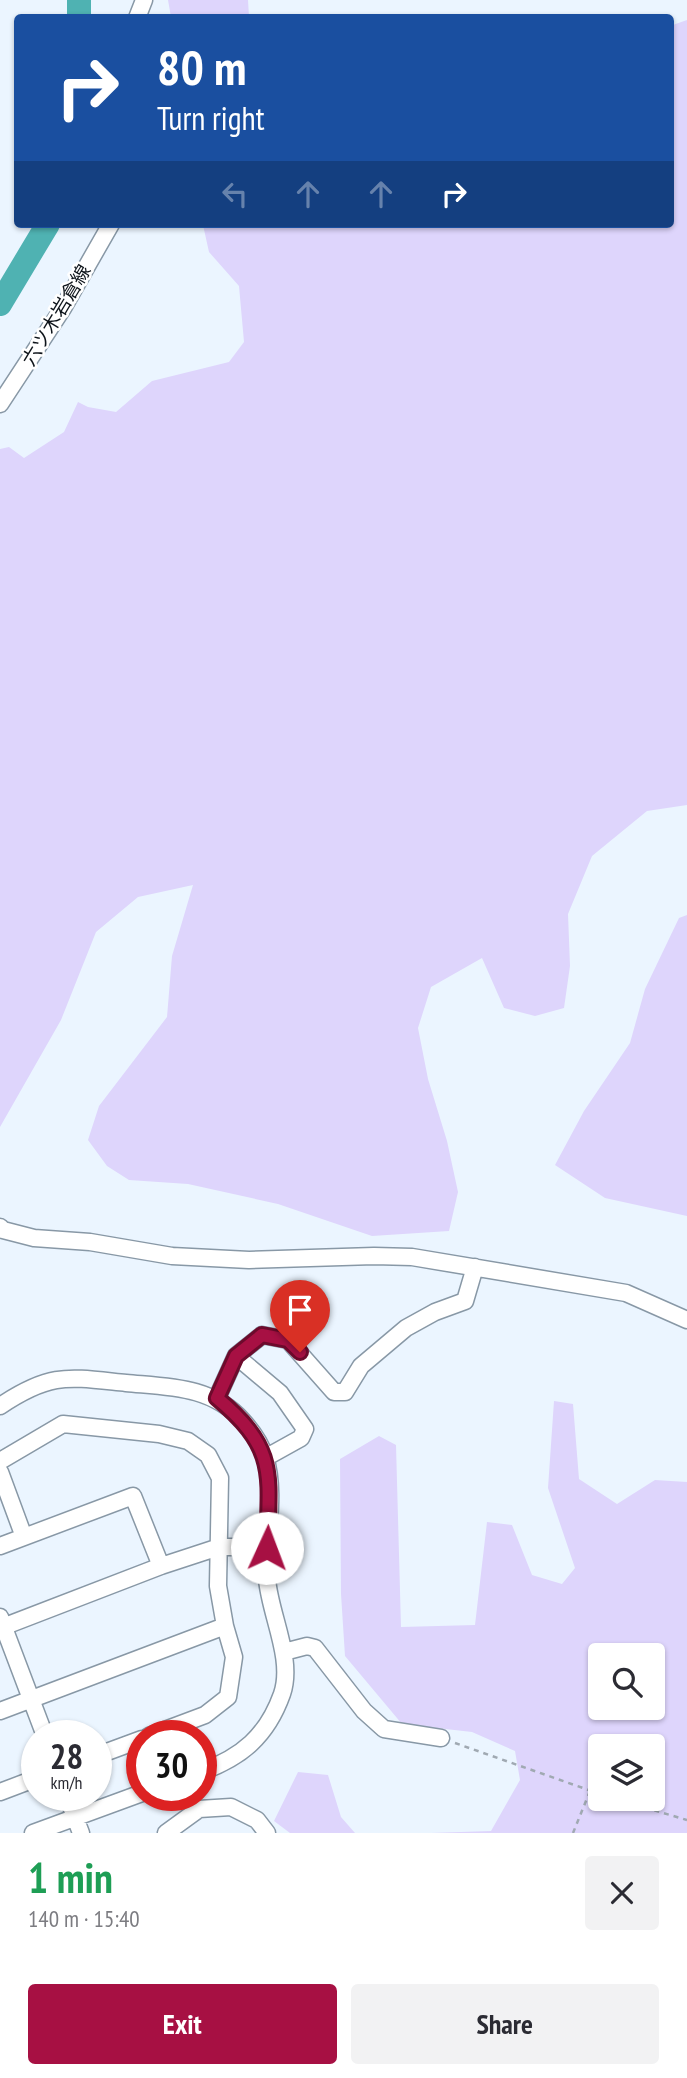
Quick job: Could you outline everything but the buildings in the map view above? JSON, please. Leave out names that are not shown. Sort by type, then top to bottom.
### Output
[{"type":"street","name":"六ツ木岩倉線","points":[[0,404],[63,308],[109,228]]},
{"type":"street","points":[[0,1227],[34,1238],[90,1242],[172,1256],[249,1260],[412,1257],[626,1293],[687,1320]]},
{"type":"street","points":[[217,1398],[236,1356],[262,1335],[288,1340],[334,1392],[345,1392],[362,1366],[406,1328],[435,1312],[465,1301],[475,1267]]},
{"type":"street","points":[[236,1356],[280,1393],[305,1429],[302,1438],[265,1458]]},
{"type":"street","points":[[0,1406],[36,1384],[72,1377],[189,1389],[217,1398],[241,1419],[255,1437],[265,1458],[269,1490],[267,1580],[285,1652],[283,1691],[268,1725],[248,1748],[217,1766]]},
{"type":"street","points":[[0,1461],[63,1424],[159,1434],[188,1441],[208,1455],[220,1478],[218,1586],[234,1657],[228,1697],[205,1715],[192,1720]]},
{"type":"street","points":[[0,1472],[24,1537]]},
{"type":"street","points":[[0,1546],[133,1496],[161,1566]]},
{"type":"street","points":[[39,1720],[1,1624],[219,1547],[267,1548]]},
{"type":"street","points":[[0,1711],[225,1626]]},
{"type":"street","points":[[285,1652],[307,1646],[315,1648],[364,1711],[384,1729],[442,1738]]},
{"type":"street","points":[[0,1792],[21,1784]]},
{"type":"street","points":[[33,1833],[126,1798]]},
{"type":"street","points":[[166,1833],[200,1809],[231,1807],[257,1820],[267,1833]]},
{"type":"street","points":[[73,1811],[81,1833]]},
{"type":"path","points":[[442,1738],[588,1790]]},
{"type":"path","points":[[573,1833],[588,1796]]},
{"type":"path","points":[[657,1811],[687,1820]]},
{"type":"shaded area","points":[[168,0],[248,0],[249,14],[170,14]]},
{"type":"shaded area","points":[[687,20],[687,805],[647,811],[592,856],[568,914],[570,966],[564,1008],[535,1016],[504,1008],[482,958],[431,987],[418,1028],[428,1079],[447,1141],[458,1192],[449,1231],[372,1236],[278,1204],[188,1184],[129,1180],[107,1166],[88,1140],[99,1106],[167,1017],[172,956],[193,885],[138,897],[96,932],[61,1020],[0,1127],[0,449],[9,447],[24,458],[64,432],[78,402],[88,407],[116,412],[152,381],[229,362],[244,342],[239,286],[209,252],[204,228],[674,228],[674,25]]},
{"type":"shaded area","points":[[687,915],[687,1216],[605,1198],[555,1165],[584,1111],[630,1043],[645,989],[679,918]]},
{"type":"shaded area","points":[[554,1401],[573,1404],[579,1479],[617,1504],[655,1480],[687,1482],[687,1833],[431,1833],[491,1831],[520,1780],[515,1751],[472,1732],[402,1724],[345,1656],[341,1594],[340,1459],[379,1436],[396,1445],[401,1627],[475,1625],[487,1522],[512,1525],[532,1575],[562,1584],[575,1568],[548,1488]]},
{"type":"shaded area","points":[[298,1772],[328,1775],[341,1817],[355,1833],[290,1833],[274,1821]]},
{"type":"waterway","points":[[79,0],[79,14]]},
{"type":"waterway","points":[[0,304],[46,228]]},
{"type":"route","points":[[267,1548],[269,1490],[265,1458],[255,1437],[241,1419],[217,1398],[236,1356],[246,1345],[262,1335],[288,1340],[300,1352]]}]
